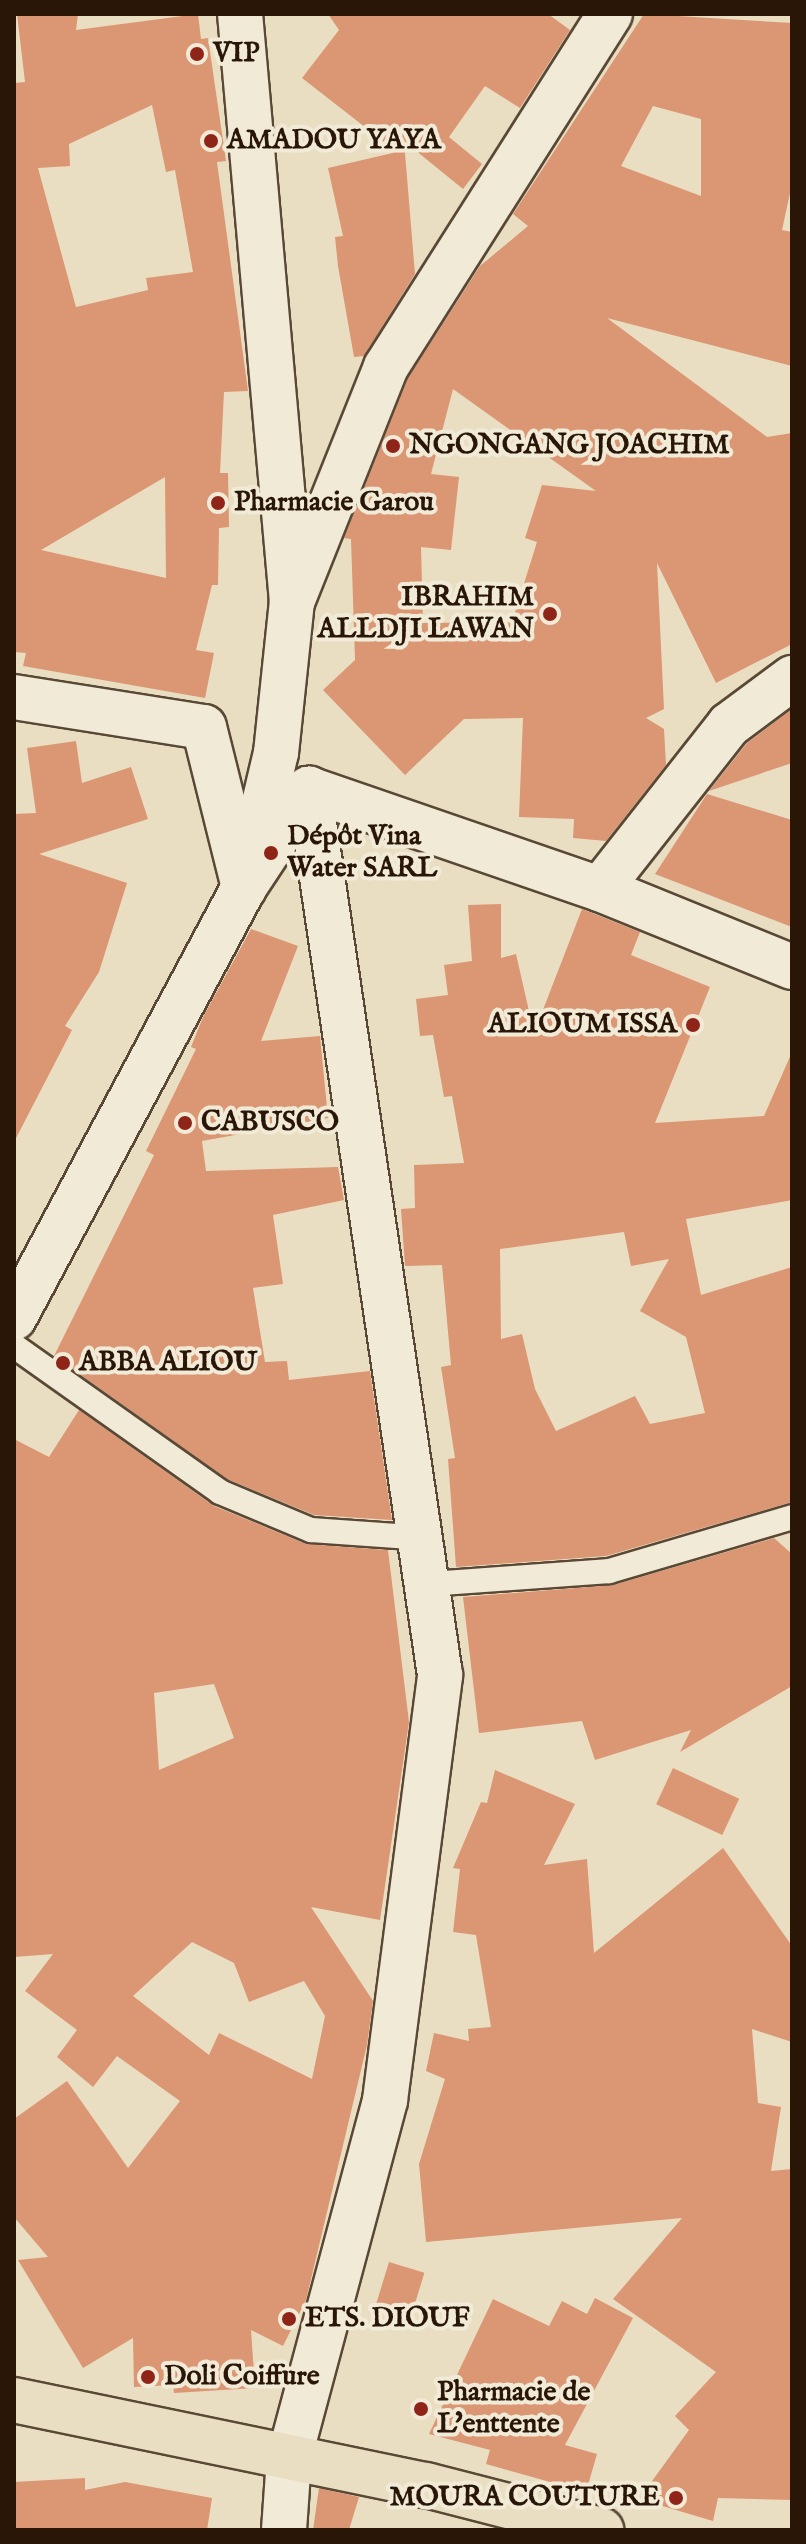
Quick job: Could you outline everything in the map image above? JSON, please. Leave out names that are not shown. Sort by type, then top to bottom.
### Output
[{"type":"main road","points":[[14,2400],[426,2485],[601,2530]]},
{"type":"street","points":[[240,14],[292,602],[276,753],[244,888]]},
{"type":"street","points":[[292,602],[386,367],[610,14]]},
{"type":"street","points":[[600,889],[729,725],[792,678]]},
{"type":"street","points":[[14,697],[204,727],[244,888]]},
{"type":"street","points":[[14,1318],[244,888],[309,789]]},
{"type":"street","points":[[309,789],[600,889],[792,967]]},
{"type":"street","points":[[284,2530],[289,2459],[385,2100],[440,1675],[425,1538],[309,789]]},
{"type":"lane","points":[[14,1346],[220,1492],[311,1530],[425,1538]]},
{"type":"lane","points":[[429,1584],[609,1571],[792,1517]]},
{"type":"building","points":[[17,14],[78,14],[76,30],[198,14],[201,39],[208,38],[226,161],[217,162],[248,391],[224,392],[220,473],[228,473],[229,527],[219,528],[218,585],[212,585],[196,650],[214,653],[205,698],[23,666],[26,653],[14,652],[14,83],[25,82]],"holes":[[[152,105],[166,172],[175,170],[193,272],[146,278],[148,290],[76,307],[38,168],[70,166],[69,144]],[[165,477],[166,578],[41,550]]]},
{"type":"building","points":[[328,14],[548,14],[570,30],[520,108],[485,86],[449,137],[482,164],[463,189],[404,141],[415,274],[364,356],[354,357],[335,237],[343,236],[328,168],[397,152],[302,78],[339,30]]},
{"type":"building","points":[[644,14],[792,23],[792,184],[782,230],[792,232],[792,366],[607,318],[767,437],[792,433],[792,644],[716,683],[657,563],[664,709],[646,718],[664,729],[666,765],[606,841],[573,838],[574,819],[519,817],[523,718],[464,719],[405,775],[323,690],[355,660],[351,539],[344,538],[408,378],[480,266],[528,226],[513,214]],"holes":[[[653,106],[701,119],[701,196],[621,166]],[[453,389],[596,491],[542,485],[525,538],[537,542],[512,622],[423,623],[421,547],[451,550],[459,477],[431,474]]]},
{"type":"building","points":[[792,709],[792,763],[709,791],[747,743]]},
{"type":"building","points":[[76,741],[82,783],[131,767],[148,819],[39,854],[127,883],[99,972],[65,1026],[72,1030],[14,1142],[14,814],[36,813],[27,748]]},
{"type":"building","points":[[707,794],[792,820],[792,927],[655,874]]},
{"type":"building","points":[[501,904],[501,958],[516,954],[534,1033],[582,909],[640,932],[631,955],[710,987],[655,1123],[764,1116],[792,1052],[792,1200],[686,1219],[701,1295],[792,1267],[792,1502],[606,1556],[456,1567],[448,1459],[455,1458],[441,1367],[451,1365],[442,1265],[405,1266],[401,1209],[415,1208],[414,1165],[464,1163],[452,1096],[444,1097],[433,1035],[420,1036],[416,999],[448,995],[444,965],[472,961],[468,905]],"holes":[[[624,1232],[631,1266],[669,1259],[640,1311],[686,1337],[705,1413],[650,1424],[635,1396],[556,1431],[535,1389],[522,1334],[501,1339],[500,1249]]]},
{"type":"building","points":[[251,929],[298,946],[261,1041],[320,1036],[328,1118],[202,1141],[206,1171],[338,1167],[344,1200],[273,1215],[283,1284],[253,1288],[265,1362],[287,1361],[289,1380],[370,1371],[392,1520],[314,1515],[227,1479],[54,1356],[154,1155],[146,1151],[196,1049],[191,1047],[203,1017]]},
{"type":"building","points":[[79,1410],[214,1506],[306,1544],[388,1550],[409,1722],[380,1920],[311,1907],[373,2001],[367,2045],[306,2300],[283,2346],[251,2330],[255,2388],[174,2393],[173,2385],[134,2387],[133,2338],[83,2368],[18,2260],[48,2257],[14,2217],[14,2119],[67,2081],[128,2168],[180,2101],[117,2056],[93,2087],[57,2057],[77,2030],[25,1991],[53,1954],[14,1957],[14,1439],[49,1457]],"holes":[[[214,1684],[234,1738],[159,1770],[154,1693]],[[192,1942],[234,1963],[249,2002],[304,1981],[325,2016],[312,2079],[219,2033],[209,2055],[133,1996]]]},
{"type":"building","points":[[774,1538],[792,1554],[792,1686],[680,1752],[691,1730],[595,1760],[582,1721],[479,1733],[463,1597],[613,1585]]},
{"type":"building","points":[[673,1768],[739,1799],[722,1835],[656,1804]]},
{"type":"building","points":[[495,1770],[575,1804],[544,1865],[587,1859],[594,1953],[723,1848],[792,1946],[792,2042],[752,2029],[758,2103],[781,2107],[771,2171],[792,2169],[792,2500],[718,2498],[713,2521],[639,2499],[689,2430],[675,2416],[716,2372],[613,2299],[682,2218],[426,2242],[419,2164],[445,2079],[426,2071],[434,2033],[469,2041],[468,2029],[491,2027],[476,1935],[453,1932],[460,1869],[453,1868],[481,1802],[487,1803]]},
{"type":"building","points":[[389,2262],[424,2273],[410,2321],[374,2310]]},
{"type":"building","points":[[595,2298],[633,2318],[565,2445],[597,2454],[586,2492],[486,2464],[490,2450],[429,2434],[493,2299],[549,2326],[562,2301],[587,2314]]},
{"type":"building","points":[[85,2478],[85,2490],[125,2482],[212,2498],[207,2530],[15,2530],[14,2482]]},
{"type":"building","points":[[319,2488],[359,2497],[349,2530],[313,2530]]},
{"type":"place","name":"VIP","points":[[197,54]]},
{"type":"place","name":"AMADOU YAYA","points":[[211,141]]},
{"type":"place","name":"NGONGANG JOACHIM","points":[[393,446]]},
{"type":"place","name":"Pharmacie Garou","points":[[218,503]]},
{"type":"place","name":"IBRAHIM ALLDJI LAWAN","points":[[550,614]]},
{"type":"place","name":"Dépôt Vina Water SARL","points":[[271,853]]},
{"type":"place","name":"ALIOUM ISSA","points":[[693,1025]]},
{"type":"place","name":"CABUSCO","points":[[185,1123]]},
{"type":"place","name":"ABBA ALIOU","points":[[63,1363]]},
{"type":"place","name":"ETS. DIOUF","points":[[289,2319]]},
{"type":"place","name":"Doli Coiffure","points":[[148,2377]]},
{"type":"place","name":"Pharmacie de L'enttente","points":[[421,2409]]},
{"type":"place","name":"MOURA COUTURE","points":[[676,2498]]}]
